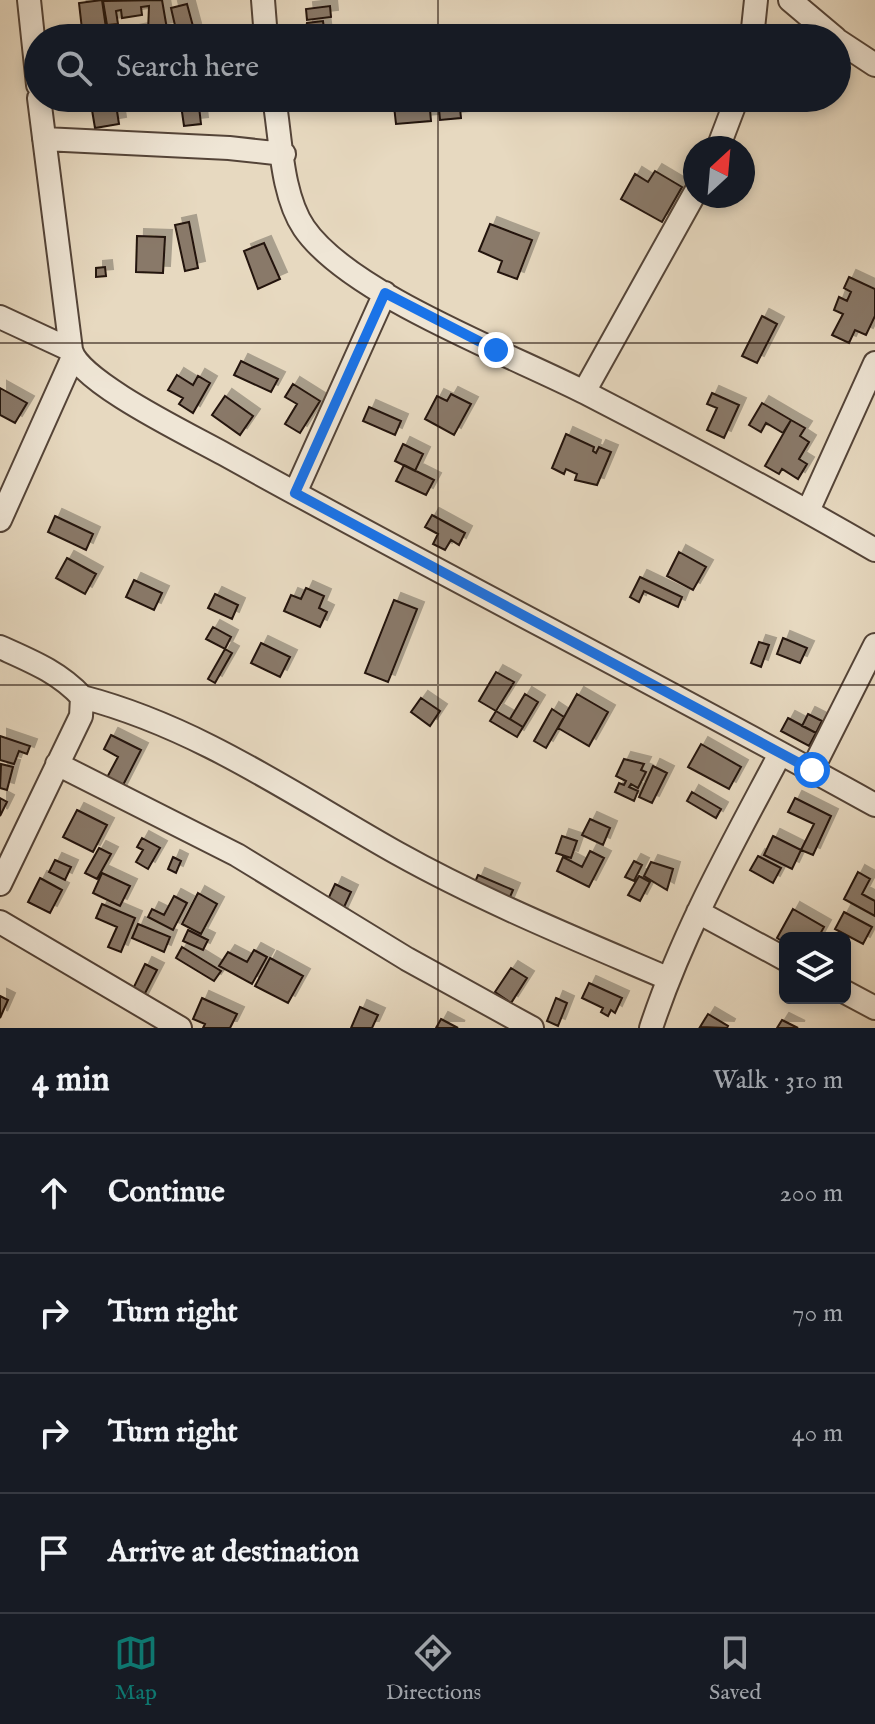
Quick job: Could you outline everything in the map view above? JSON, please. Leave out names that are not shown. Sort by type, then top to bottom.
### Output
[{"type":"street","points":[[29,0],[32,24]]},
{"type":"street","points":[[263,0],[265,24]]},
{"type":"street","points":[[753,24],[756,0]]},
{"type":"street","points":[[790,0],[818,24]]},
{"type":"street","points":[[851,49],[875,65]]},
{"type":"street","points":[[0,520],[72,353],[41,112]]},
{"type":"street","points":[[276,112],[290,193],[303,226],[327,254],[385,293],[584,392],[875,550]]},
{"type":"street","points":[[723,136],[732,112]]},
{"type":"street","points":[[44,139],[229,148],[284,154]]},
{"type":"street","points":[[584,392],[687,208]]},
{"type":"street","points":[[295,493],[385,293]]},
{"type":"street","points":[[0,317],[72,353],[115,393],[875,805]]},
{"type":"street","points":[[808,511],[875,363]]},
{"type":"street","points":[[812,770],[875,645]]},
{"type":"street","points":[[0,647],[43,666],[68,682],[82,697],[171,726],[232,756],[398,854],[458,884],[667,978]]},
{"type":"street","points":[[0,884],[81,716],[82,697]]},
{"type":"street","points":[[651,1028],[667,978],[698,912],[780,754]]},
{"type":"street","points":[[57,764],[237,855],[407,959],[532,1028]]},
{"type":"street","points":[[698,912],[779,956]]},
{"type":"street","points":[[0,922],[180,1028]]},
{"type":"street","points":[[851,995],[875,1008]]},
{"type":"building","points":[[102,0],[105,24],[81,24],[79,3]]},
{"type":"building","points":[[162,0],[166,24],[148,24],[149,6],[141,7],[142,15],[122,18],[121,10],[116,11],[118,24],[107,24],[103,1]]},
{"type":"building","points":[[187,4],[192,24],[175,24],[171,8]]},
{"type":"building","points":[[330,6],[331,17],[307,20],[306,9]]},
{"type":"building","points":[[92,112],[117,112],[119,124],[95,128]]},
{"type":"building","points":[[182,112],[200,112],[201,124],[184,126]]},
{"type":"building","points":[[395,112],[430,112],[431,121],[396,124]]},
{"type":"building","points":[[439,112],[460,112],[461,118],[440,120]]},
{"type":"building","points":[[655,171],[682,187],[662,222],[621,199],[635,174],[648,182]]},
{"type":"building","points":[[189,222],[198,268],[185,271],[175,225]]},
{"type":"building","points":[[490,224],[532,240],[517,279],[498,272],[502,261],[479,251]]},
{"type":"building","points":[[137,236],[165,237],[163,273],[136,272]]},
{"type":"building","points":[[264,243],[280,279],[258,289],[244,251]]},
{"type":"building","points":[[105,267],[106,276],[96,277],[96,268]]},
{"type":"building","points":[[849,277],[875,289],[875,316],[866,335],[855,330],[849,343],[832,335],[843,314],[834,310],[839,297],[847,301],[851,292],[844,288]]},
{"type":"building","points":[[762,316],[777,324],[757,363],[742,356]]},
{"type":"building","points":[[241,361],[278,379],[271,392],[234,375]]},
{"type":"building","points":[[177,375],[193,385],[198,376],[210,383],[193,413],[179,404],[183,398],[168,390]]},
{"type":"building","points":[[293,384],[320,401],[300,433],[285,424],[297,404],[285,397]]},
{"type":"building","points":[[0,388],[27,403],[15,423],[0,415]]},
{"type":"building","points":[[712,393],[739,405],[724,438],[707,430],[717,408],[707,404]]},
{"type":"building","points":[[451,394],[471,404],[454,435],[425,419],[437,396],[447,401]]},
{"type":"building","points":[[225,396],[253,416],[240,435],[212,415]]},
{"type":"building","points":[[762,403],[791,420],[783,433],[766,423],[761,432],[749,425]]},
{"type":"building","points":[[369,407],[401,421],[395,435],[363,421]]},
{"type":"building","points":[[791,420],[805,428],[800,436],[809,442],[799,459],[807,464],[798,479],[782,469],[779,474],[765,466]]},
{"type":"building","points":[[566,434],[594,447],[596,453],[599,447],[611,452],[597,485],[575,480],[577,474],[566,469],[564,474],[552,468]]},
{"type":"building","points":[[403,444],[423,454],[415,471],[395,461]]},
{"type":"building","points":[[404,465],[434,480],[426,495],[396,481]]},
{"type":"building","points":[[432,515],[465,533],[459,545],[451,540],[445,550],[433,544],[438,534],[425,527]]},
{"type":"building","points":[[55,516],[93,534],[86,550],[48,532]]},
{"type":"building","points":[[679,552],[706,567],[693,590],[667,576]]},
{"type":"building","points":[[67,558],[96,574],[85,594],[56,578]]},
{"type":"building","points":[[640,577],[682,597],[678,607],[644,591],[639,602],[630,597]]},
{"type":"building","points":[[134,580],[162,593],[154,610],[126,597]]},
{"type":"building","points":[[306,588],[324,596],[319,608],[327,612],[320,627],[284,611],[291,595],[301,599]]},
{"type":"building","points":[[215,594],[238,605],[232,619],[208,608]]},
{"type":"building","points":[[394,600],[417,609],[388,682],[365,673]]},
{"type":"building","points":[[213,627],[231,637],[225,649],[206,639]]},
{"type":"building","points":[[783,638],[807,648],[800,663],[777,654]]},
{"type":"building","points":[[759,642],[769,645],[761,667],[751,663]]},
{"type":"building","points":[[261,643],[290,657],[280,677],[251,663]]},
{"type":"building","points":[[225,649],[232,653],[215,683],[208,679]]},
{"type":"building","points":[[496,672],[514,682],[496,711],[479,701]]},
{"type":"building","points":[[525,694],[538,702],[523,727],[510,719]]},
{"type":"building","points":[[577,694],[608,712],[589,746],[558,728]]},
{"type":"building","points":[[421,698],[440,711],[430,726],[411,712]]},
{"type":"building","points":[[552,709],[564,717],[546,748],[534,741]]},
{"type":"building","points":[[496,711],[523,727],[517,737],[490,721]]},
{"type":"building","points":[[808,714],[822,721],[816,733],[802,726]]},
{"type":"building","points":[[788,718],[816,733],[809,746],[781,731]]},
{"type":"building","points":[[111,735],[141,750],[120,791],[104,783],[118,757],[104,749]]},
{"type":"building","points":[[0,736],[30,746],[27,754],[19,751],[14,764],[0,760]]},
{"type":"building","points":[[701,744],[741,767],[729,789],[688,767]]},
{"type":"building","points":[[624,759],[644,764],[641,770],[646,772],[638,788],[631,784],[629,787],[638,791],[634,801],[615,792],[619,783],[624,785],[626,781],[616,776]]},
{"type":"building","points":[[1,764],[13,767],[7,790],[0,788]]},
{"type":"building","points":[[653,766],[667,773],[652,803],[639,797]]},
{"type":"building","points":[[692,792],[721,809],[716,818],[687,801]]},
{"type":"building","points":[[0,798],[7,802],[0,816]]},
{"type":"building","points":[[795,798],[831,816],[813,855],[801,850],[814,824],[788,812]]},
{"type":"building","points":[[77,810],[107,825],[93,852],[63,837]]},
{"type":"building","points":[[590,819],[610,828],[603,845],[582,835]]},
{"type":"building","points":[[562,836],[577,841],[571,858],[556,853]]},
{"type":"building","points":[[773,836],[801,850],[792,869],[764,855]]},
{"type":"building","points":[[142,838],[160,848],[148,869],[136,862],[143,850],[137,847]]},
{"type":"building","points":[[99,848],[111,854],[97,879],[85,873]]},
{"type":"building","points":[[590,851],[604,858],[589,887],[557,871],[563,857],[582,867]]},
{"type":"building","points":[[758,856],[781,868],[773,883],[750,870]]},
{"type":"building","points":[[173,857],[181,861],[176,873],[168,869]]},
{"type":"building","points":[[55,860],[71,867],[65,880],[49,872]]},
{"type":"building","points":[[634,861],[642,865],[634,881],[625,877]]},
{"type":"building","points":[[651,862],[673,869],[667,890],[644,876]]},
{"type":"building","points":[[858,872],[870,879],[862,894],[875,901],[875,916],[844,899]]},
{"type":"building","points":[[102,873],[130,886],[120,906],[93,893]]},
{"type":"building","points":[[478,875],[513,890],[507,904],[472,889]]},
{"type":"building","points":[[639,876],[650,882],[640,901],[628,895]]},
{"type":"building","points":[[40,878],[62,890],[50,913],[28,902]]},
{"type":"building","points":[[335,884],[351,892],[339,918],[323,910]]},
{"type":"building","points":[[198,893],[217,904],[201,934],[182,924]]},
{"type":"building","points":[[174,896],[187,903],[173,930],[148,917],[152,909],[164,915]]},
{"type":"building","points":[[102,904],[135,918],[121,952],[108,947],[117,927],[96,918]]},
{"type":"building","points":[[793,909],[824,927],[821,932],[780,932]]},
{"type":"building","points":[[844,912],[872,927],[863,944],[851,938],[851,932],[835,929]]},
{"type":"building","points":[[138,924],[170,937],[164,952],[132,938]]},
{"type":"building","points":[[188,930],[208,940],[203,950],[183,941]]},
{"type":"building","points":[[182,947],[221,971],[214,981],[176,958]]},
{"type":"building","points":[[254,950],[267,957],[252,984],[219,966],[228,952],[247,962]]},
{"type":"building","points":[[270,958],[303,976],[288,1003],[255,986]]},
{"type":"building","points":[[145,964],[157,970],[141,1001],[130,995]]},
{"type":"building","points":[[511,968],[527,978],[511,1003],[495,992]]},
{"type":"building","points":[[589,983],[622,998],[615,1013],[611,1010],[608,1016],[601,1012],[603,1008],[582,998]]},
{"type":"building","points":[[0,996],[8,1000],[0,1018]]},
{"type":"building","points":[[202,998],[237,1014],[230,1028],[203,1028],[205,1024],[193,1019]]},
{"type":"building","points":[[556,998],[567,1003],[558,1026],[547,1021]]},
{"type":"building","points":[[360,1007],[378,1015],[372,1028],[351,1028]]},
{"type":"building","points":[[708,1014],[728,1026],[727,1028],[700,1027]]},
{"type":"building","points":[[441,1019],[458,1028],[436,1028]]},
{"type":"building","points":[[782,1020],[798,1028],[777,1028]]},
{"type":"route","points":[[496,350],[385,293],[295,493],[812,770]]}]
